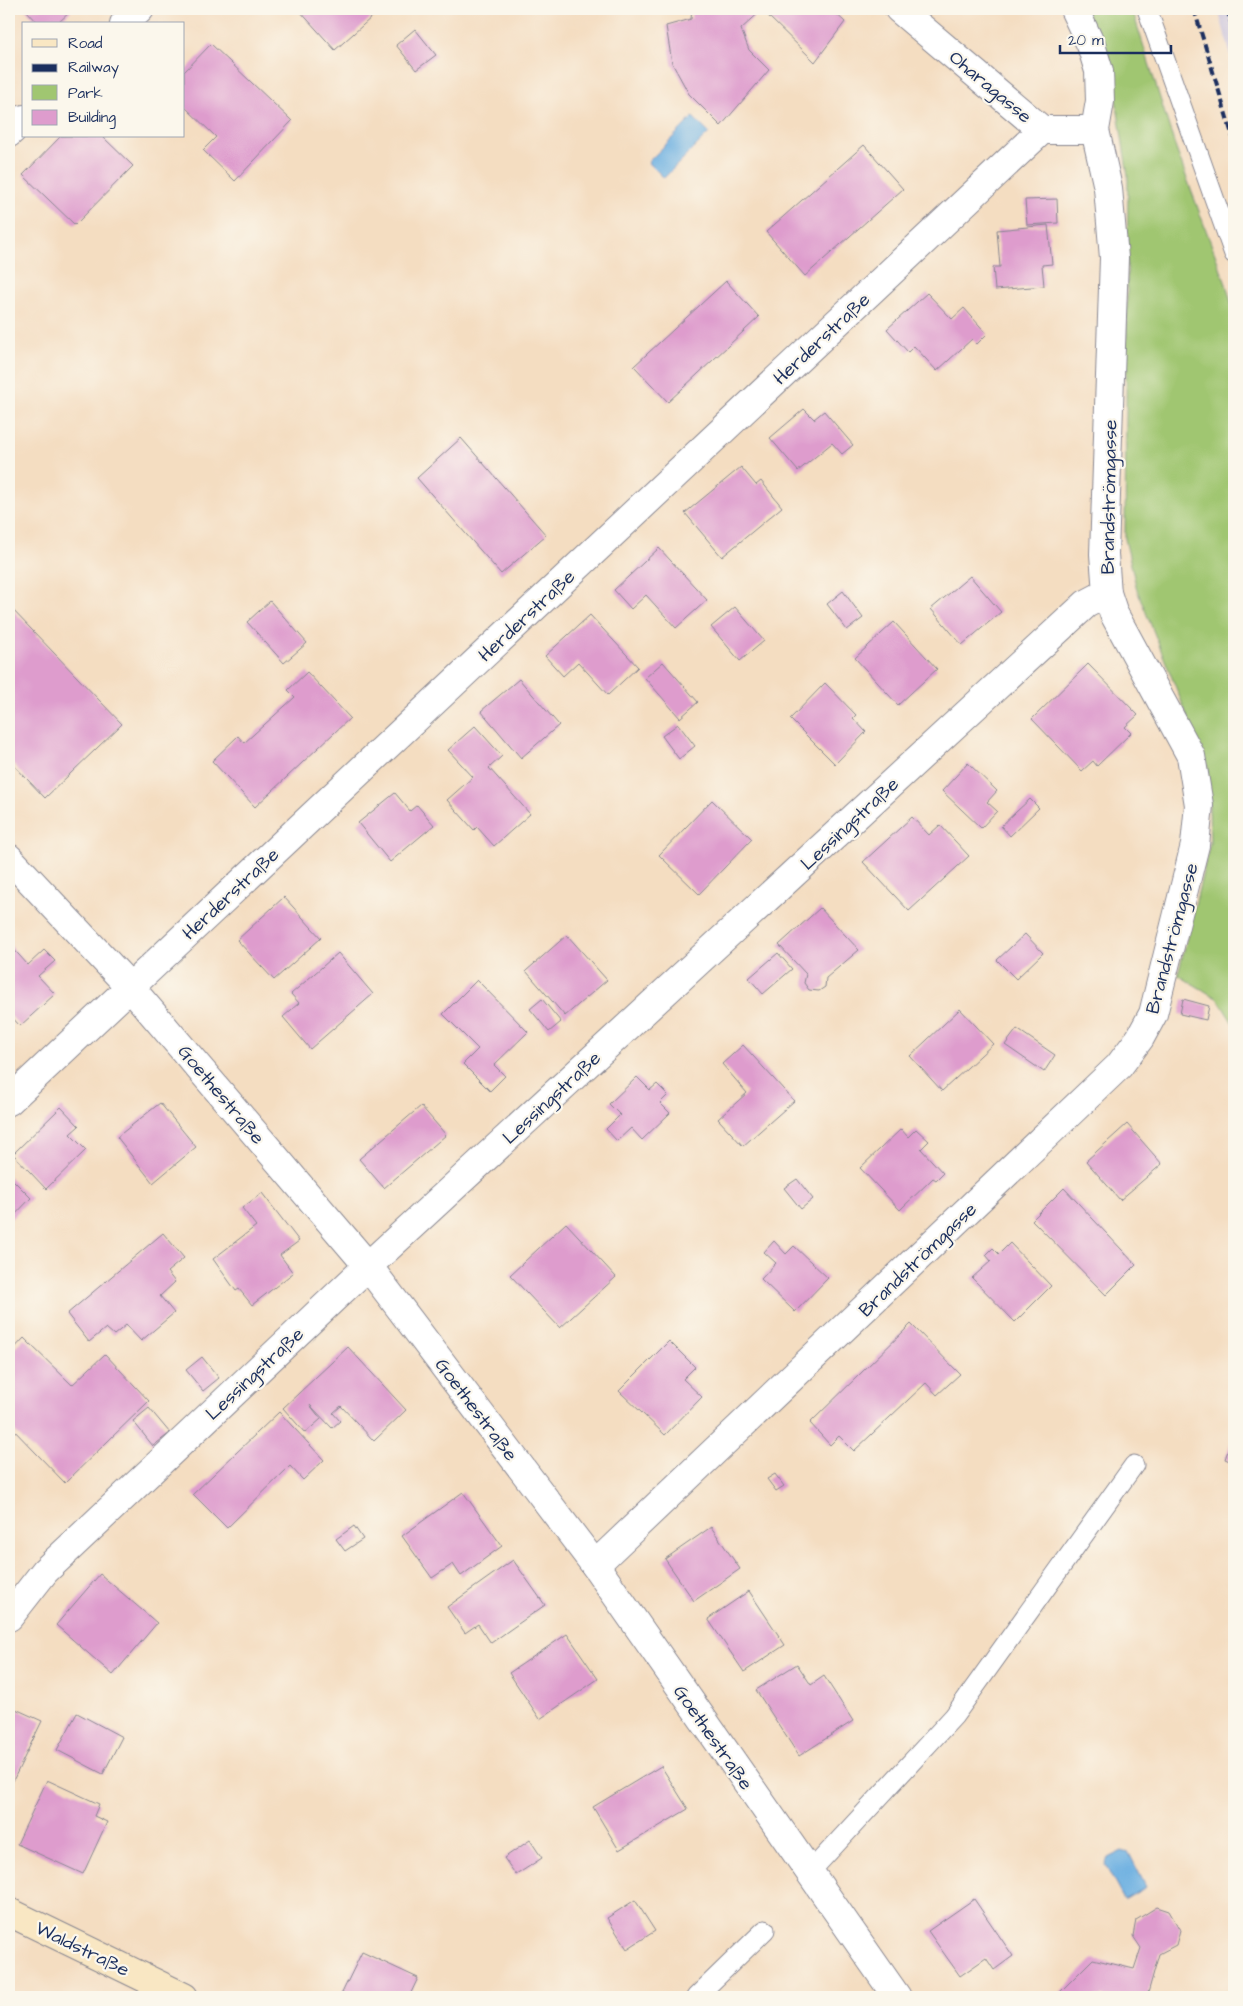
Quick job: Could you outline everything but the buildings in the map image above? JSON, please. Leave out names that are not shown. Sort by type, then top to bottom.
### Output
[{"type":"street","points":[[126,22],[140,9]]},
{"type":"street","name":"Oharagasse","points":[[899,9],[1042,130],[1095,130]]},
{"type":"street","points":[[1074,9],[1091,45],[1099,71],[1100,101],[1095,130]]},
{"type":"street","points":[[9,133],[22,121]]},
{"type":"street","name":"Herderstraße","points":[[9,1101],[1042,130]]},
{"type":"street","name":"Brandströmgasse","points":[[595,1565],[1119,1066],[1140,1038],[1153,1014],[1195,845],[1199,805],[1191,756],[1114,614],[1107,594],[1104,554],[1114,258],[1108,188],[1095,130]]},
{"type":"street","name":"Lessingstraße","points":[[9,1617],[45,1571],[368,1266],[1086,604],[1107,594]]},
{"type":"street","name":"Goethestraße","points":[[9,858],[130,987],[368,1266],[595,1565],[897,1997]]},
{"type":"street","name":"Waldstraße","points":[[9,1912],[184,1997]]},
{"type":"lane","points":[[1147,9],[1234,254]]},
{"type":"lane","points":[[809,1873],[954,1716],[1134,1465]]},
{"type":"lane","points":[[696,1997],[765,1930]]},
{"type":"shaded area","points":[[1218,9],[1234,9],[1234,68]]},
{"type":"green space","points":[[1083,9],[1132,9],[1176,149],[1226,284],[1234,313],[1234,1025],[1218,999],[1178,975],[1210,843],[1208,768],[1137,590],[1125,539],[1128,176],[1112,74]]},
{"type":"water","points":[[693,117],[709,133],[664,178],[648,162]]},
{"type":"water","points":[[1122,1851],[1129,1853],[1146,1887],[1124,1900],[1105,1865],[1108,1858]]},
{"type":"railway","points":[[1194,9],[1234,141]]},
{"type":"railway","points":[[1227,9],[1234,33]]}]
